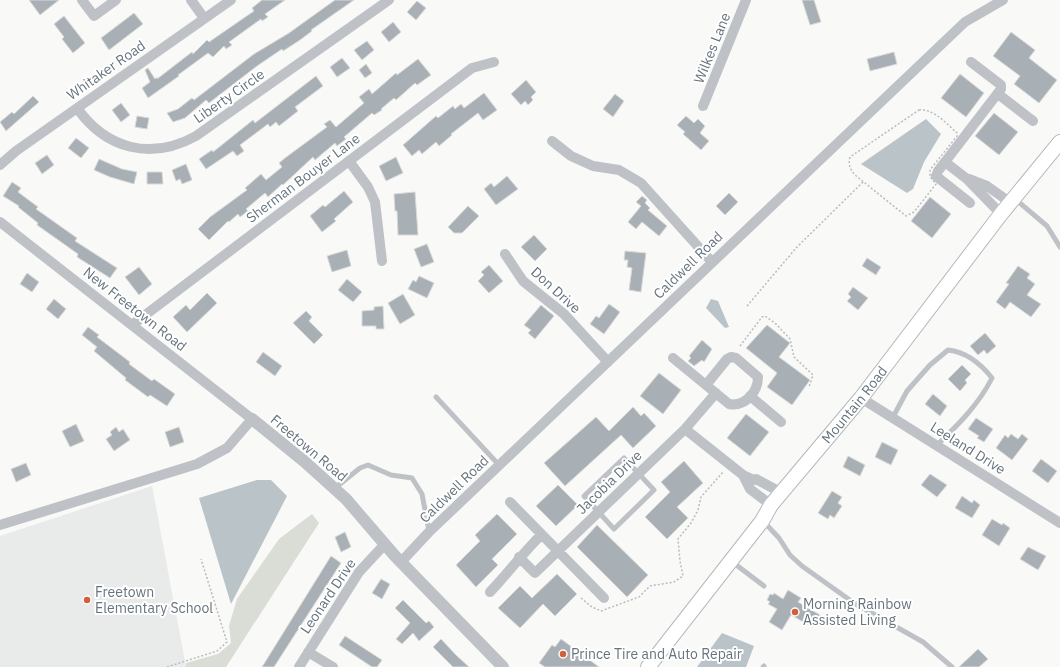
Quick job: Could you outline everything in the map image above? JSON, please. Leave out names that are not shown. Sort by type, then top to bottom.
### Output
[{"type":"main road","name":"Mountain Road","points":[[648,667],[762,520],[771,505],[861,398],[1001,214],[1060,142]]},
{"type":"street","points":[[82,0],[94,16],[116,0]]},
{"type":"street","points":[[191,0],[204,18]]},
{"type":"street","name":"Whitaker Road","points":[[0,165],[16,151],[231,0]]},
{"type":"street","name":"Liberty Circle","points":[[77,108],[91,126],[100,134],[115,142],[130,147],[146,149],[171,147],[196,136],[389,0]]},
{"type":"street","name":"Wilkes Lane","points":[[703,106],[746,0]]},
{"type":"street","name":"Caldwell Road","points":[[401,562],[429,532],[965,22],[1003,0]]},
{"type":"street","name":"Sherman Bouyer Lane","points":[[132,325],[472,68],[494,62]]},
{"type":"street","points":[[970,203],[936,176],[945,162],[1000,92],[1001,85],[971,62]]},
{"type":"street","points":[[1000,92],[1033,121]]},
{"type":"street","points":[[552,141],[571,156],[593,166],[620,170],[641,183],[712,262]]},
{"type":"street","points":[[349,161],[368,187],[374,202],[382,262]]},
{"type":"street","points":[[945,162],[967,179],[1001,214]]},
{"type":"street","points":[[967,179],[987,186],[1013,200]]},
{"type":"street","name":"New Freetown Road","points":[[0,222],[252,419]]},
{"type":"street","name":"Don Drive","points":[[505,254],[514,271],[523,281],[564,314],[608,362]]},
{"type":"street","points":[[673,358],[729,404],[736,406],[742,404],[750,396],[756,388],[758,377],[736,358],[731,357],[727,359],[706,385]]},
{"type":"street","name":"Jacobia Drive","points":[[519,557],[535,573],[684,429],[716,393]]},
{"type":"street","points":[[750,396],[781,422]]},
{"type":"street","name":"Leeland Drive","points":[[861,398],[1060,523]]},
{"type":"street","name":"Freetown Road","points":[[0,525],[198,464],[226,448],[252,419],[335,489],[498,665]]},
{"type":"street","points":[[684,429],[743,476],[754,480],[756,479],[782,493]]},
{"type":"street","points":[[743,476],[750,489],[771,505]]},
{"type":"street","points":[[510,502],[604,598]]},
{"type":"street","points":[[490,592],[512,569],[519,557],[541,534]]},
{"type":"street","name":"Leonard Drive","points":[[299,667],[360,572],[385,544]]},
{"type":"street","points":[[308,652],[333,667]]},
{"type":"lane","points":[[1013,200],[1047,226],[1060,247]]},
{"type":"lane","points":[[893,417],[907,391],[930,365],[948,350],[958,351],[983,367],[992,378],[976,403],[955,428],[937,445]]},
{"type":"lane","points":[[436,397],[499,465]]},
{"type":"lane","points":[[624,458],[638,472],[654,490],[614,529],[584,496],[624,458]]},
{"type":"lane","points":[[335,489],[360,468],[368,465],[391,475],[412,478],[422,494],[429,532]]},
{"type":"lane","points":[[762,520],[779,538],[790,555],[802,566],[854,603],[923,642],[952,667]]},
{"type":"lane","points":[[730,561],[764,586]]},
{"type":"path","points":[[919,110],[935,115],[957,133],[958,136],[930,170],[930,177],[936,184],[909,215],[902,214],[863,182],[849,167],[850,157],[919,110]]},
{"type":"path","points":[[747,306],[797,247],[863,182]]},
{"type":"path","points":[[740,346],[762,317],[765,316],[775,322],[790,339],[794,357],[814,375],[809,387]]},
{"type":"path","points":[[581,598],[592,608],[601,611],[639,597],[650,586],[674,582],[683,576],[678,539],[691,523],[698,510],[701,496],[726,469]]},
{"type":"path","points":[[167,667],[217,651],[227,642],[202,559]]},
{"type":"path","points":[[180,663],[181,667]]},
{"type":"shaded area","points":[[926,119],[941,134],[924,162],[913,189],[907,193],[861,164]]},
{"type":"shaded area","points":[[711,299],[718,301],[729,327],[725,328],[706,308]]},
{"type":"shaded area","points":[[257,480],[271,480],[287,496],[231,604],[199,498]]},
{"type":"shaded area","name":"Freetown Elementary School","points":[[152,486],[186,667],[0,667],[0,536]]},
{"type":"shaded area","points":[[312,514],[319,523],[226,667],[186,667],[186,663],[218,654],[231,643],[229,626],[237,599],[279,539]]},
{"type":"shaded area","points":[[722,633],[754,646],[746,667],[697,667]]},
{"type":"building","points":[[29,0],[59,0],[40,15]]},
{"type":"building","points":[[262,0],[285,0],[265,14],[268,17],[262,21],[261,19],[229,42],[232,45],[226,49],[224,46],[213,57],[208,53],[148,98],[142,88],[150,82],[145,70],[148,68],[155,79],[157,77],[157,79],[192,52],[193,54],[207,40],[209,42],[254,11],[252,8]]},
{"type":"building","points":[[335,0],[354,0],[311,30],[312,31],[300,40],[283,51],[282,49],[257,66],[209,103],[206,100],[185,118],[173,122],[167,113],[178,109],[192,98],[194,100],[254,54],[289,33]]},
{"type":"building","points":[[802,0],[814,0],[821,22],[810,25]]},
{"type":"building","points":[[417,1],[426,8],[416,20],[407,12]]},
{"type":"building","points":[[134,13],[143,24],[109,50],[101,38]]},
{"type":"building","points":[[64,16],[85,43],[73,53],[62,39],[64,37],[54,24]]},
{"type":"building","points":[[393,22],[401,32],[389,42],[381,32]]},
{"type":"building","points":[[1011,32],[1035,50],[1029,58],[1057,80],[1039,103],[1014,84],[1020,76],[993,56]]},
{"type":"building","points":[[367,41],[374,50],[362,60],[354,50]]},
{"type":"building","points":[[894,52],[897,64],[870,71],[867,59]]},
{"type":"building","points":[[342,58],[350,68],[337,77],[330,67]]},
{"type":"building","points":[[418,59],[431,75],[417,85],[415,83],[396,100],[394,98],[381,109],[382,110],[374,115],[372,113],[344,137],[346,139],[337,146],[335,143],[315,160],[313,157],[268,197],[265,193],[246,209],[248,211],[240,217],[238,214],[229,222],[228,221],[209,240],[198,229],[210,217],[247,190],[245,188],[261,174],[266,180],[282,167],[279,163],[327,127],[324,124],[330,120],[336,127],[364,103],[359,97],[369,89],[372,94],[396,73],[397,75]]},
{"type":"building","points":[[366,64],[372,73],[365,78],[359,70]]},
{"type":"building","points":[[960,74],[984,93],[966,117],[941,98]]},
{"type":"building","points":[[316,76],[323,86],[295,107],[298,111],[279,126],[276,122],[270,127],[268,124],[240,145],[244,151],[237,156],[233,151],[206,169],[199,159],[212,150],[213,152],[253,120],[255,123]]},
{"type":"building","points":[[526,80],[536,92],[531,97],[533,100],[528,105],[525,101],[521,105],[511,94]]},
{"type":"building","points":[[484,93],[497,110],[483,120],[478,113],[451,134],[452,135],[439,146],[436,142],[422,154],[419,150],[412,156],[403,145],[436,116],[438,118],[453,106],[455,109],[461,104],[464,108]]},
{"type":"building","points":[[615,94],[624,101],[613,117],[603,109]]},
{"type":"building","points":[[33,96],[39,102],[6,131],[0,122],[12,112],[14,114]]},
{"type":"building","points":[[121,103],[130,115],[121,122],[112,110]]},
{"type":"building","points":[[994,113],[1018,132],[999,155],[975,136]]},
{"type":"building","points":[[137,116],[149,118],[147,129],[135,127]]},
{"type":"building","points":[[686,116],[694,123],[698,119],[705,126],[700,133],[709,141],[701,150],[683,134],[685,132],[677,125]]},
{"type":"building","points":[[76,138],[89,148],[81,158],[68,148]]},
{"type":"building","points":[[47,155],[54,165],[42,174],[35,163]]},
{"type":"building","points":[[396,157],[403,173],[386,181],[379,166]]},
{"type":"building","points":[[99,159],[122,169],[137,172],[134,184],[110,177],[94,170]]},
{"type":"building","points":[[186,164],[192,180],[182,184],[180,179],[176,181],[172,170]]},
{"type":"building","points":[[147,172],[162,172],[163,184],[147,184]]},
{"type":"building","points":[[507,176],[518,189],[496,205],[484,189],[491,183],[494,187]]},
{"type":"building","points":[[12,182],[21,188],[18,192],[38,207],[36,209],[77,238],[75,241],[117,268],[110,278],[77,257],[78,254],[37,225],[38,223],[18,207],[19,206],[3,196]]},
{"type":"building","points":[[344,191],[353,202],[334,219],[336,221],[322,232],[310,216],[323,205],[325,207]]},
{"type":"building","points":[[415,192],[418,235],[398,235],[397,211],[395,211],[394,194]]},
{"type":"building","points":[[729,193],[738,202],[725,215],[716,206]]},
{"type":"building","points":[[642,196],[647,200],[645,203],[650,208],[648,210],[667,226],[659,236],[642,222],[636,229],[628,222],[641,206],[636,202]]},
{"type":"building","points":[[930,197],[951,214],[932,238],[911,221]]},
{"type":"building","points":[[468,206],[479,216],[462,233],[454,233],[448,227]]},
{"type":"building","points":[[534,235],[547,249],[535,261],[521,247]]},
{"type":"building","points":[[427,244],[434,262],[421,267],[414,249]]},
{"type":"building","points":[[347,250],[351,266],[332,272],[327,256]]},
{"type":"building","points":[[625,251],[646,253],[641,292],[629,290],[632,268],[627,267],[628,260],[624,260]]},
{"type":"building","points":[[867,258],[881,267],[876,275],[862,266]]},
{"type":"building","points":[[489,265],[503,281],[489,293],[478,281],[484,275],[481,272]]},
{"type":"building","points":[[1018,266],[1030,274],[1027,278],[1035,284],[1027,295],[1041,304],[1031,317],[1010,302],[1005,309],[996,302],[1009,284],[1006,283]]},
{"type":"building","points":[[139,267],[152,284],[139,295],[125,277]]},
{"type":"building","points":[[27,273],[39,282],[32,292],[20,284]]},
{"type":"building","points":[[419,276],[434,283],[427,298],[408,289],[413,280],[416,282]]},
{"type":"building","points":[[347,279],[362,292],[353,302],[338,290]]},
{"type":"building","points":[[853,287],[868,298],[858,310],[847,301],[851,297],[848,294]]},
{"type":"building","points":[[207,293],[217,303],[187,332],[173,317],[186,305],[190,310]]},
{"type":"building","points":[[403,294],[415,315],[400,324],[388,303]]},
{"type":"building","points":[[54,299],[66,309],[58,319],[46,309]]},
{"type":"building","points":[[609,304],[620,312],[604,334],[590,324],[596,316],[599,318]]},
{"type":"building","points":[[541,305],[554,316],[535,339],[528,333],[531,330],[524,325]]},
{"type":"building","points":[[383,306],[384,329],[376,329],[376,326],[362,326],[362,311],[374,310],[374,307]]},
{"type":"building","points":[[306,311],[312,317],[309,321],[323,335],[314,344],[293,323]]},
{"type":"building","points":[[767,325],[790,343],[779,357],[810,380],[792,405],[767,387],[777,373],[746,348]]},
{"type":"building","points":[[88,327],[99,335],[97,337],[130,362],[129,364],[152,381],[154,379],[175,394],[167,406],[150,395],[148,397],[125,380],[126,378],[94,351],[97,347],[82,335]]},
{"type":"building","points":[[985,333],[996,346],[987,354],[984,350],[978,355],[970,346]]},
{"type":"building","points":[[702,340],[712,349],[704,362],[702,360],[694,366],[688,361],[691,358],[689,356]]},
{"type":"building","points":[[263,352],[282,366],[275,376],[256,362]]},
{"type":"building","points":[[962,365],[971,374],[965,380],[967,383],[960,391],[948,379]]},
{"type":"building","points":[[659,373],[681,390],[663,414],[640,396]]},
{"type":"building","points":[[933,394],[947,406],[940,416],[925,404]]},
{"type":"building","points":[[633,407],[641,416],[644,413],[656,426],[633,448],[621,435],[565,486],[544,463],[596,417],[609,431]]},
{"type":"building","points":[[746,414],[769,432],[750,456],[727,438]]},
{"type":"building","points":[[976,418],[993,429],[984,442],[977,438],[979,436],[968,429]]},
{"type":"building","points":[[76,424],[84,441],[70,447],[62,431]]},
{"type":"building","points":[[116,427],[119,432],[123,429],[130,440],[114,451],[106,439],[112,435],[110,432]]},
{"type":"building","points":[[179,427],[184,442],[170,447],[165,432]]},
{"type":"building","points":[[1011,434],[1018,439],[1022,434],[1028,439],[1012,460],[996,448],[1005,435],[1008,438]]},
{"type":"building","points":[[882,442],[898,450],[891,465],[875,457]]},
{"type":"building","points":[[848,456],[865,465],[860,476],[843,467]]},
{"type":"building","points":[[1041,459],[1057,471],[1048,483],[1032,471]]},
{"type":"building","points":[[684,461],[703,483],[677,507],[688,518],[667,539],[645,517],[670,492],[661,482]]},
{"type":"building","points":[[26,463],[31,475],[16,482],[11,469]]},
{"type":"building","points":[[930,474],[947,485],[937,497],[921,485]]},
{"type":"building","points":[[558,485],[578,505],[556,526],[536,506]]},
{"type":"building","points":[[832,491],[842,497],[838,503],[842,506],[834,518],[830,515],[828,519],[818,513]]},
{"type":"building","points":[[962,496],[972,503],[974,500],[980,505],[972,518],[955,508]]},
{"type":"building","points":[[497,514],[517,534],[492,559],[498,565],[476,587],[456,565],[480,541],[475,535]]},
{"type":"building","points":[[992,519],[1002,525],[1003,523],[1010,528],[999,546],[982,535]]},
{"type":"building","points":[[597,525],[648,575],[627,597],[577,547]]},
{"type":"building","points":[[345,532],[351,547],[341,552],[335,537]]},
{"type":"building","points":[[1028,547],[1046,556],[1038,570],[1020,559]]},
{"type":"building","points":[[331,556],[341,563],[274,667],[262,667]]},
{"type":"building","points":[[557,574],[577,594],[555,616],[543,604],[520,628],[498,608],[520,586],[532,598]]},
{"type":"building","points":[[381,579],[390,584],[382,599],[372,593]]},
{"type":"building","name":"Morning Rainbow Assisted Living","points":[[788,590],[801,598],[798,602],[820,615],[812,627],[791,615],[782,630],[769,622],[777,609],[768,604],[770,602],[767,600],[770,594],[773,595],[774,593],[783,599]]},
{"type":"building","points":[[403,600],[426,623],[429,621],[434,627],[419,641],[413,633],[402,644],[396,639],[410,623],[395,608]]},
{"type":"building","points":[[345,636],[382,660],[377,667],[372,667],[339,645]]},
{"type":"building","points":[[441,639],[469,667],[453,667],[433,647]]},
{"type":"building","name":"Prince Tire and Auto Repair","points":[[561,639],[599,667],[545,667],[539,663],[552,645],[555,647]]},
{"type":"building","points":[[978,649],[988,659],[979,667],[959,667]]},
{"type":"place","name":"Freetown Elementary School","points":[[87,600]]},
{"type":"place","name":"Morning Rainbow Assisted Living","points":[[795,612]]},
{"type":"place","name":"Prince Tire and Auto Repair","points":[[563,654]]}]
